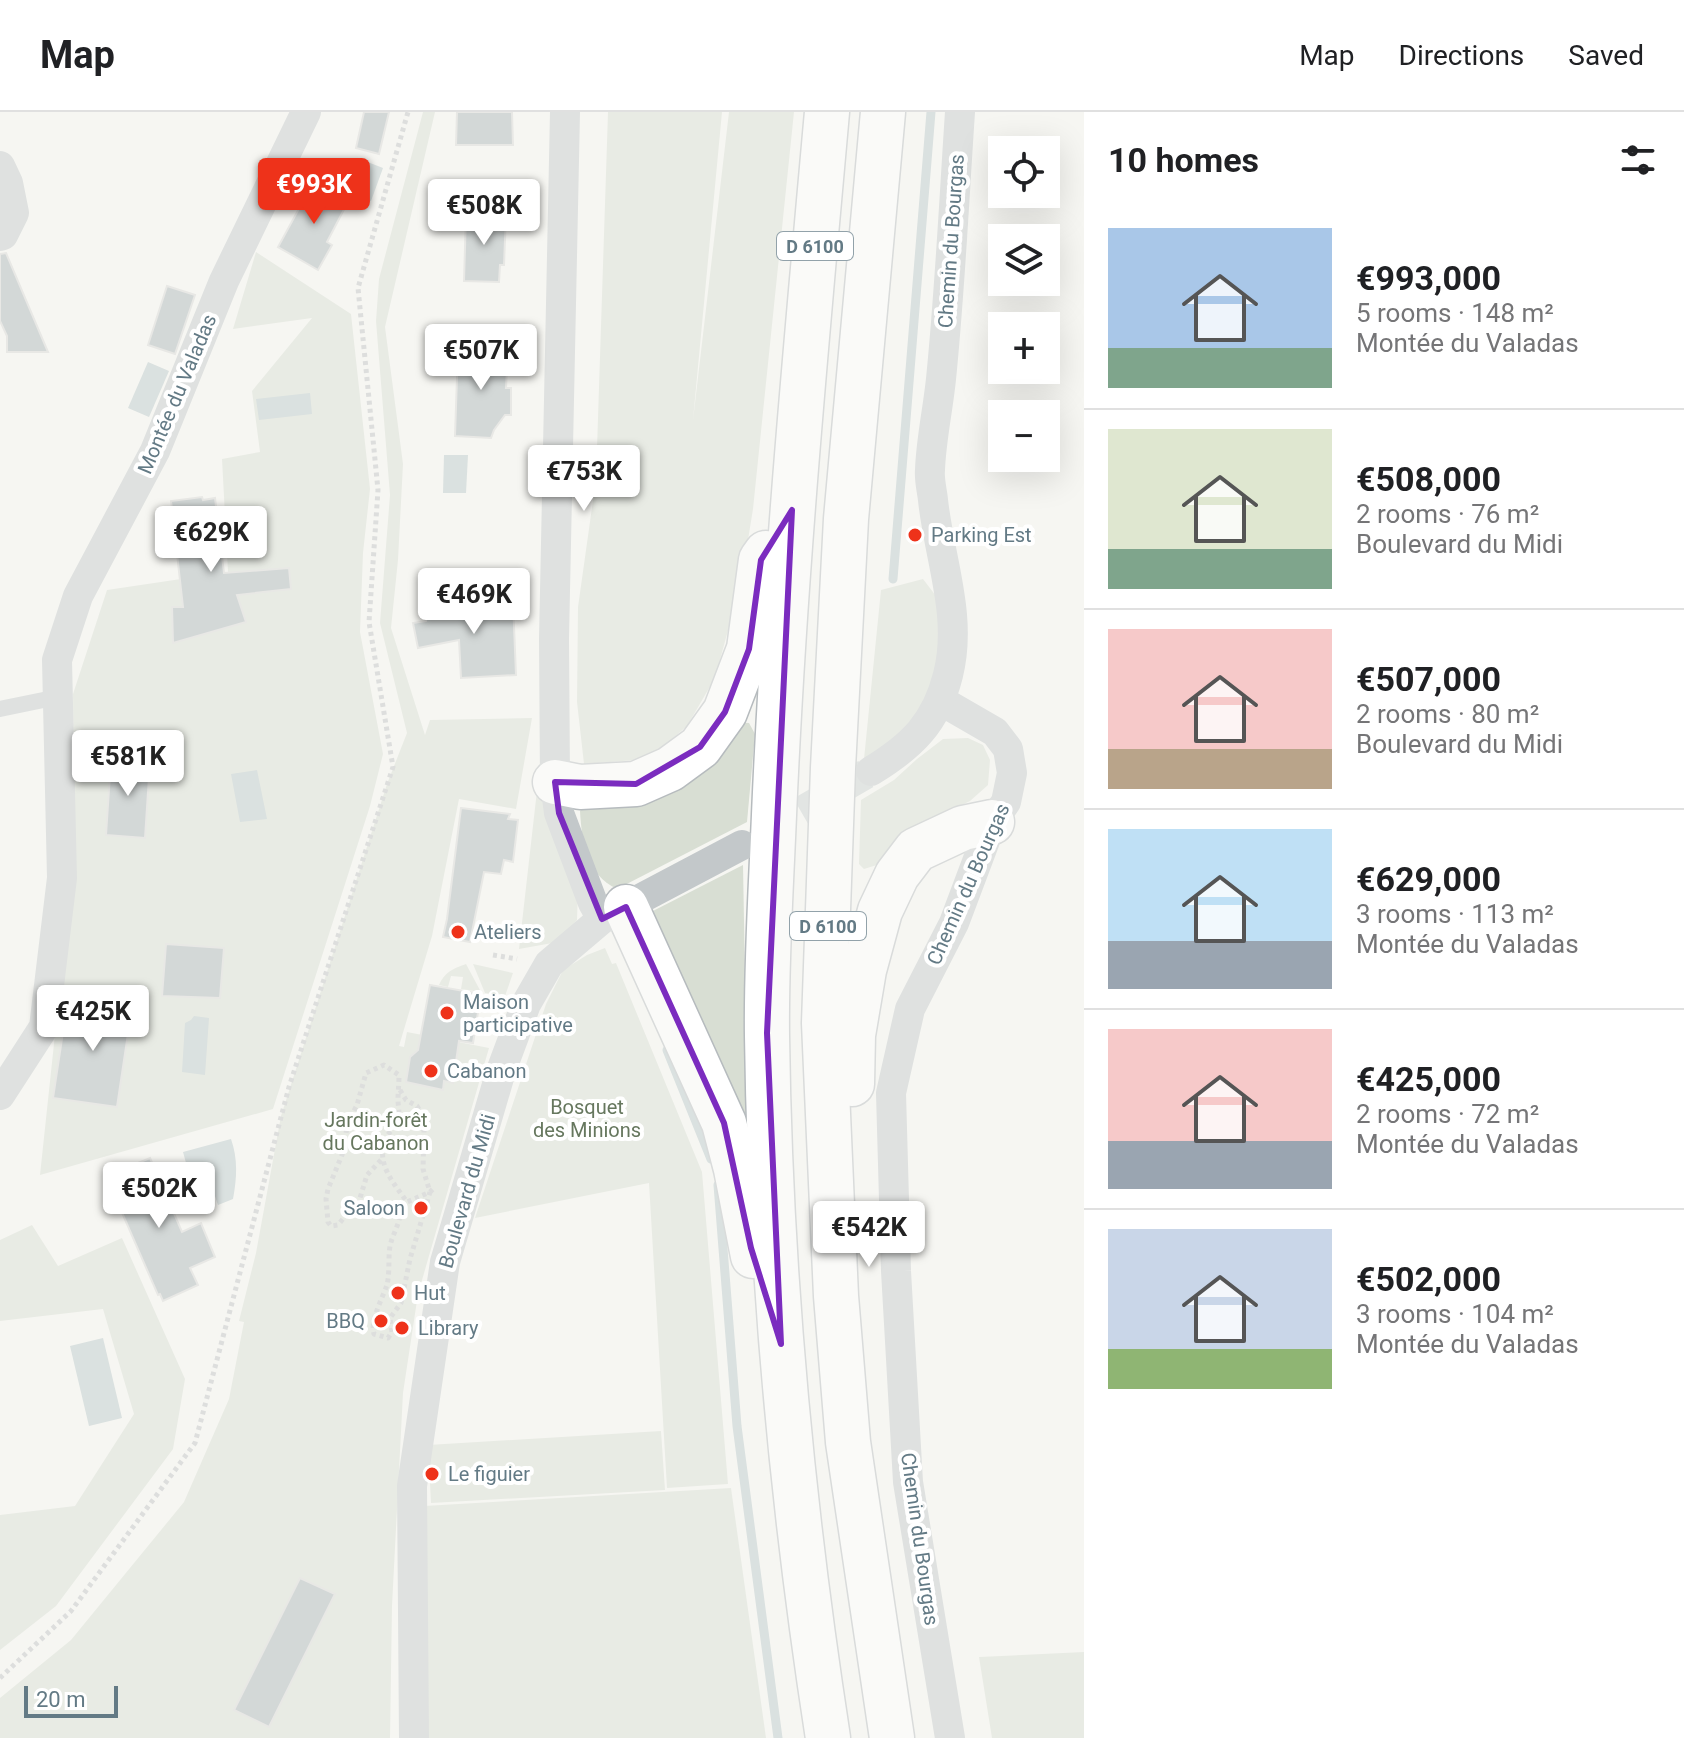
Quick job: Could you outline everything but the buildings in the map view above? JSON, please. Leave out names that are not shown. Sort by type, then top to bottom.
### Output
[{"type":"main road","name":"D 6100","points":[[827,112],[792,510],[778,721],[767,1033],[772,1200],[794,1495],[828,1738]]},
{"type":"main road","name":"D 6100","points":[[883,112],[846,519],[824,1023],[836,1296],[848,1442],[892,1738]]},
{"type":"main road","points":[[555,782],[580,787],[636,784],[670,769],[700,747],[725,712],[749,649],[761,560],[792,510]]},
{"type":"main road","points":[[848,1442],[853,1035],[864,970],[880,911],[897,875],[916,850],[963,828],[992,822]]},
{"type":"main road","points":[[614,913],[724,1123],[751,1248],[781,1344]]},
{"type":"street","name":"Montée du Valadas","points":[[0,1095],[44,1027],[62,878],[57,660],[78,596],[155,451],[224,281],[306,112]]},
{"type":"street","points":[[565,112],[554,639],[555,782],[559,813],[593,903],[614,913]]},
{"type":"street","name":"Chemin du Bourgas","points":[[950,1738],[908,1482],[896,1271],[891,1093],[910,1009],[954,923],[992,822],[1006,802],[1012,773],[1008,749],[995,732],[939,703],[949,672],[954,632],[929,472],[941,380],[960,112]]},
{"type":"street","points":[[0,166],[8,183],[14,213],[0,236]]},
{"type":"street","points":[[871,771],[898,755],[922,731],[939,703]]},
{"type":"street","name":"Boulevard du Midi","points":[[414,1738],[412,1486],[445,1262],[501,1071],[526,1004],[549,964],[614,913],[742,845]]},
{"type":"lane","points":[[0,709],[58,697]]},
{"type":"path","points":[[0,1678],[71,1611],[195,1443],[289,1087],[393,767],[369,622],[378,490],[358,288],[408,112]]},
{"type":"path","points":[[384,1065],[399,1075],[399,1117],[385,1138],[381,1160],[367,1175],[360,1198],[338,1225],[331,1226],[326,1199],[342,1155],[348,1122],[357,1105],[366,1073],[384,1065]]},
{"type":"path","points":[[399,1089],[421,1113],[423,1169],[430,1192],[410,1259],[401,1303],[390,1318],[392,1332],[388,1338],[372,1331],[388,1282],[390,1244],[400,1216]]},
{"type":"path","points":[[381,1160],[407,1202],[430,1192],[437,1185]]},
{"type":"highlighted area","points":[[792,510],[767,1033],[781,1344],[751,1248],[724,1123],[626,907],[602,919],[559,813],[555,782],[636,784],[700,747],[725,712],[749,649],[761,560]]},
{"type":"green space","name":"Jardin-forêt du Cabanon","points":[[423,112],[435,112],[385,327],[403,464],[391,628],[425,735],[430,720],[532,718],[516,809],[459,799],[432,936],[399,1046],[404,1047],[407,1032],[489,1048],[418,1294],[403,1393],[392,1606],[390,1738],[0,1738],[0,1698],[71,1640],[184,1502],[229,1399],[244,1322],[239,1321],[256,1253],[281,1116],[387,784],[407,733],[380,623],[390,495],[376,321],[379,279]]},
{"type":"green space","points":[[608,112],[722,112],[693,420],[729,112],[794,112],[753,509],[741,583],[715,678],[687,726],[649,759],[584,764],[577,702],[578,607],[596,479]]},
{"type":"green space","points":[[256,252],[351,314],[370,489],[363,553],[360,632],[383,754],[370,806],[273,1109],[40,1175],[74,856],[73,694],[107,590],[228,572],[222,459],[260,452],[252,391],[312,318],[233,329]]},
{"type":"green space","points":[[923,579],[936,596],[942,625],[939,666],[927,699],[910,728],[864,759],[881,590]]},
{"type":"green space","points":[[733,722],[749,723],[755,734],[747,822],[617,889],[607,883],[592,866],[584,846],[580,811],[586,803]]},
{"type":"green space","points":[[968,738],[983,745],[990,760],[988,785],[880,864],[864,869],[859,864],[861,800],[894,780],[943,739]]},
{"type":"green space","points":[[540,764],[556,844],[578,890],[577,920],[558,942],[519,949]]},
{"type":"green space","points":[[743,865],[748,1146],[651,912]]},
{"type":"green space","name":"Bosquet des Minions","points":[[605,948],[612,964],[616,963],[702,1172],[728,1484],[667,1488],[649,1183],[475,1218],[546,1004],[563,970]]},
{"type":"green space","points":[[466,964],[481,992],[461,989],[463,977],[451,976],[448,987],[439,985],[450,972]]},
{"type":"green space","points":[[473,964],[513,973],[505,996],[485,993]]},
{"type":"green space","points":[[32,1225],[58,1266],[122,1238],[185,1379],[173,1449],[56,1606],[0,1650],[0,1515],[75,1506],[134,1414],[103,1309],[0,1321],[0,1240]]},
{"type":"green space","points":[[661,1431],[665,1490],[431,1503],[428,1445]]},
{"type":"green space","points":[[731,1488],[766,1738],[427,1738],[424,1506]]},
{"type":"green space","points":[[1084,1652],[1084,1738],[992,1738],[979,1657]]},
{"type":"shaded area","points":[[365,161],[383,168],[371,201],[352,194]]},
{"type":"shaded area","points":[[148,362],[169,371],[149,417],[128,408]]},
{"type":"shaded area","points":[[310,393],[312,414],[259,420],[256,399]]},
{"type":"shaded area","points":[[444,455],[468,455],[466,493],[443,493]]},
{"type":"shaded area","points":[[257,770],[267,819],[240,822],[231,774]]},
{"type":"shaded area","points":[[194,1016],[209,1018],[205,1075],[182,1072],[185,1023]]},
{"type":"shaded area","points":[[231,1139],[236,1169],[233,1199],[218,1205],[211,1184],[193,1188],[183,1152]]},
{"type":"shaded area","points":[[103,1338],[122,1418],[89,1426],[70,1346]]},
{"type":"waterway","points":[[893,579],[931,112]]},
{"type":"waterway","points":[[667,1050],[711,1159]]},
{"type":"waterway","points":[[718,1185],[737,1426],[778,1738]]},
{"type":"tunnel","points":[[762,834],[871,771]]},
{"type":"place","name":"Parking Est","points":[[915,535]]},
{"type":"place","name":"Ateliers","points":[[458,932]]},
{"type":"place","name":"Maison participative","points":[[447,1013]]},
{"type":"place","name":"Cabanon","points":[[431,1071]]},
{"type":"place","name":"Saloon","points":[[421,1208]]},
{"type":"place","name":"Hut","points":[[398,1293]]},
{"type":"place","name":"BBQ","points":[[381,1321]]},
{"type":"place","name":"Library","points":[[402,1328]]},
{"type":"place","name":"Le figuier","points":[[432,1474]]}]
